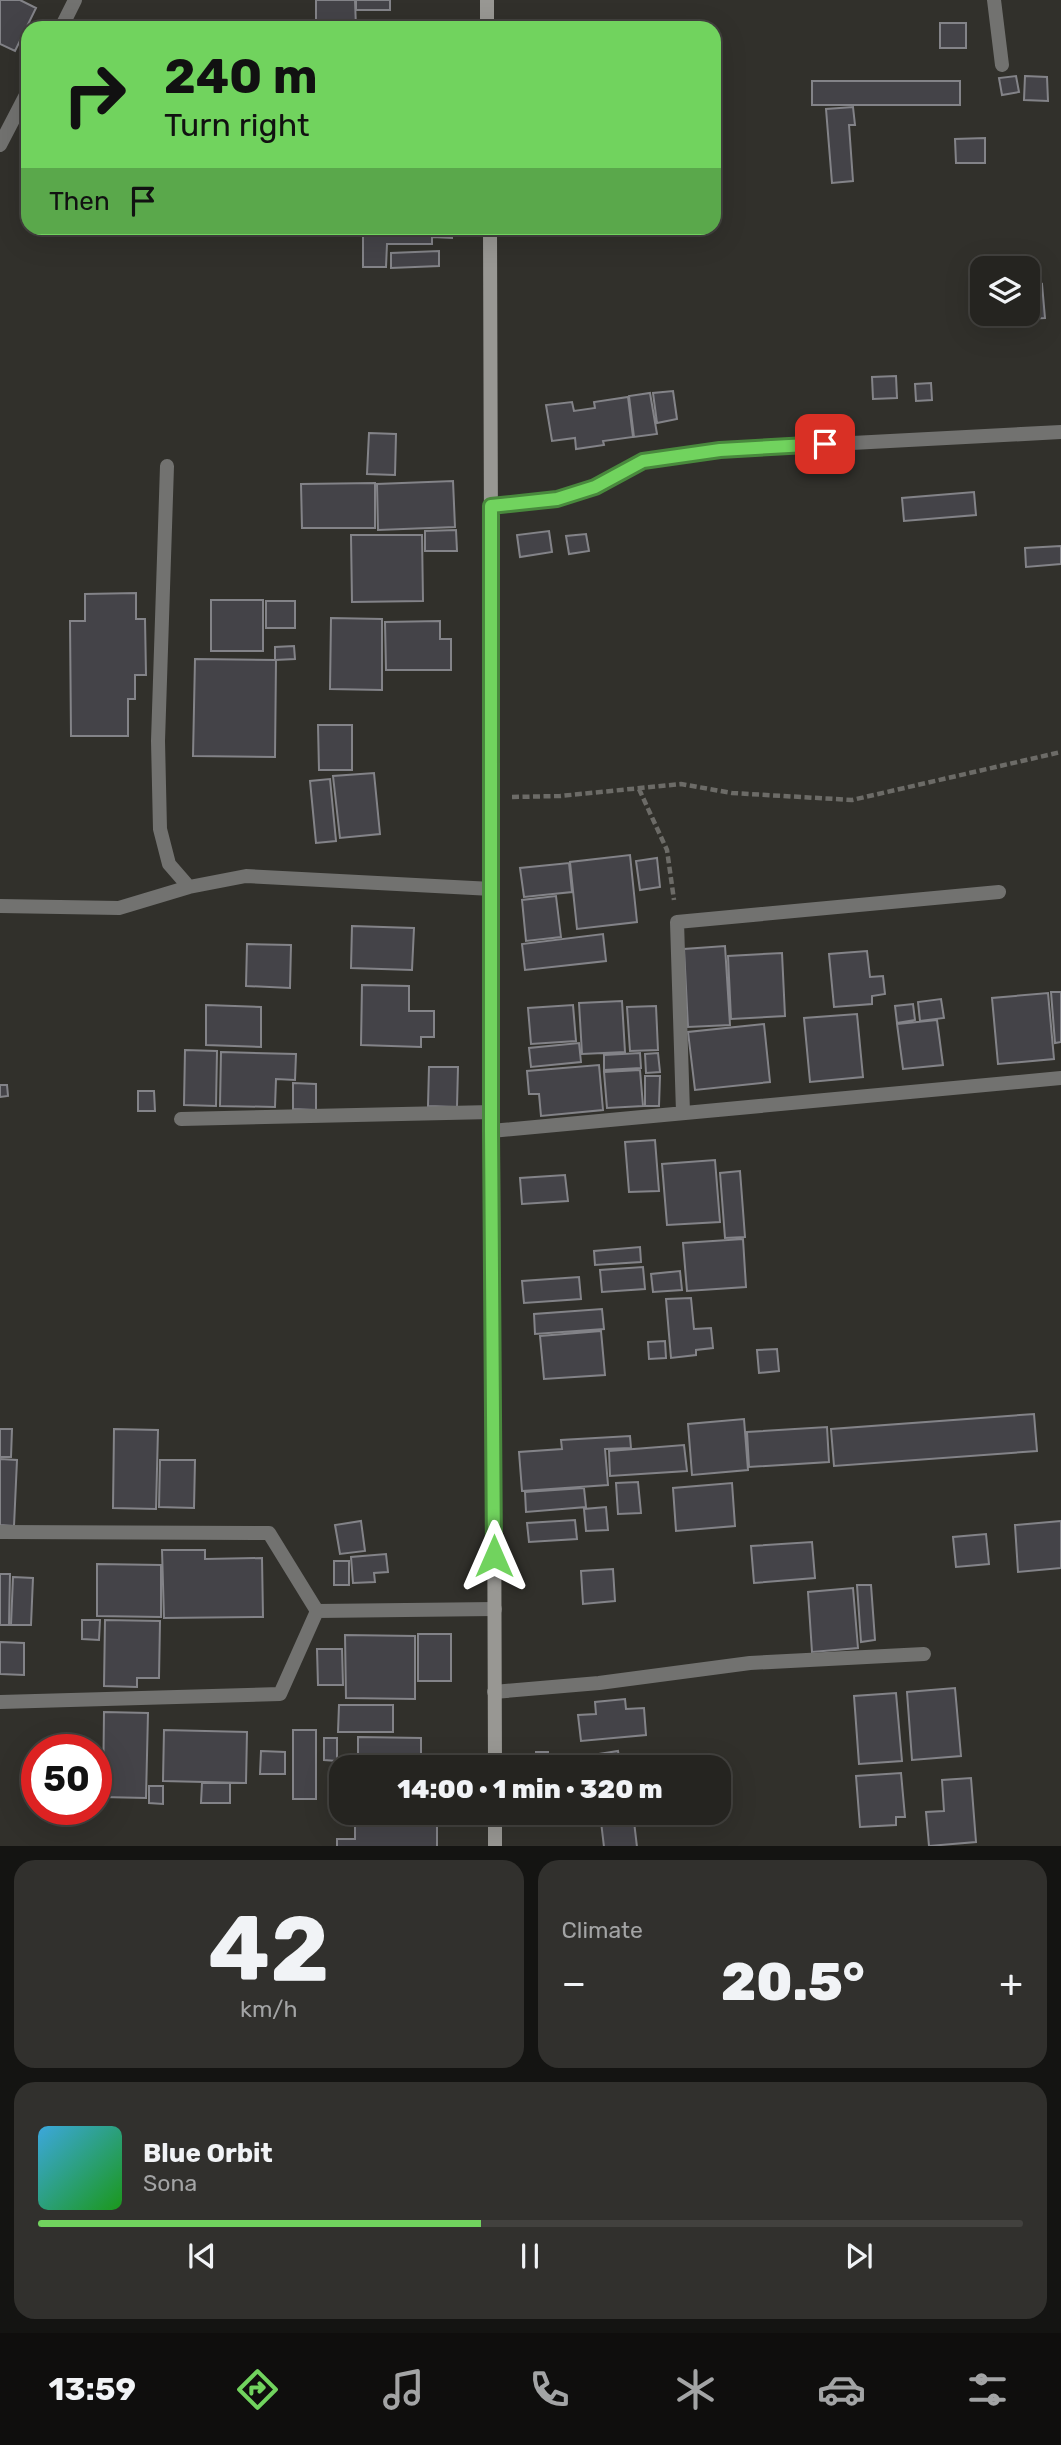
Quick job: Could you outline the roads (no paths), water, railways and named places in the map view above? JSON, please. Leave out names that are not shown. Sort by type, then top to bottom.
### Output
[{"type":"main road","points":[[487,0],[487,21]]},
{"type":"main road","points":[[490,235],[495,1755]]},
{"type":"main road","points":[[495,1825],[495,1846]]},
{"type":"street","points":[[64,21],[75,0]]},
{"type":"street","points":[[993,0],[1002,65]]},
{"type":"street","points":[[0,145],[21,104]]},
{"type":"street","points":[[491,506],[557,499],[595,487],[643,461],[720,450],[1061,432]]},
{"type":"street","points":[[167,466],[158,741],[160,829],[169,864],[188,887]]},
{"type":"street","points":[[0,905],[119,908],[188,887],[246,876],[492,889]]},
{"type":"street","points":[[683,1112],[677,922],[999,892]]},
{"type":"street","points":[[491,1131],[1061,1078]]},
{"type":"street","points":[[181,1119],[492,1112]]},
{"type":"street","points":[[0,1532],[269,1533],[317,1611]]},
{"type":"street","points":[[317,1611],[495,1609]]},
{"type":"street","points":[[0,1702],[280,1694],[317,1611]]},
{"type":"street","points":[[494,1692],[599,1684],[750,1663],[924,1654]]}]
